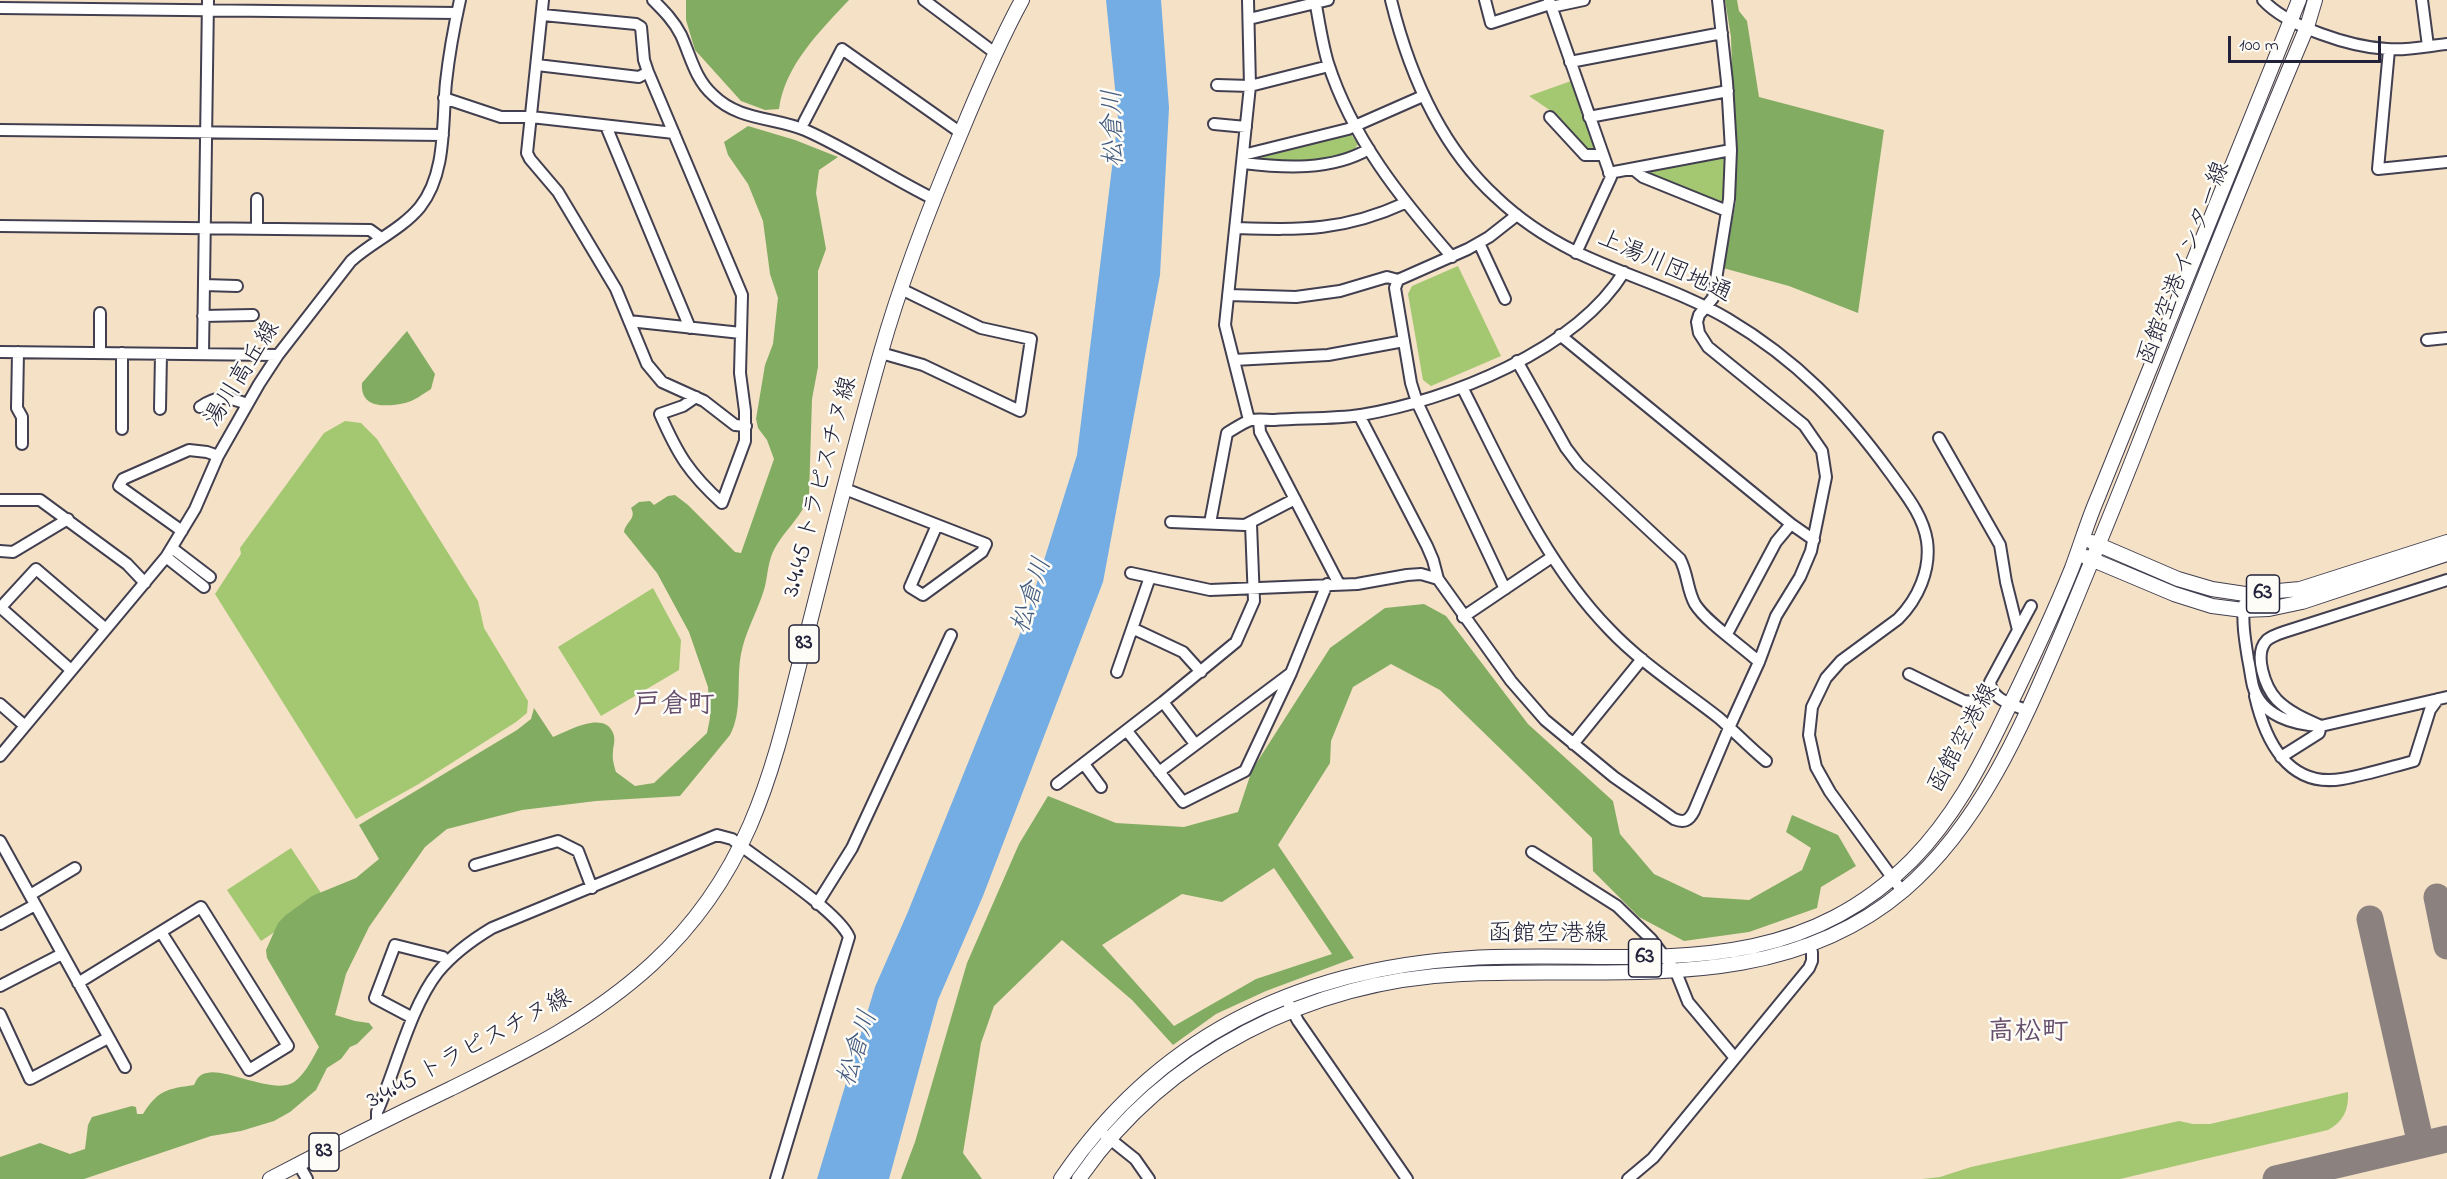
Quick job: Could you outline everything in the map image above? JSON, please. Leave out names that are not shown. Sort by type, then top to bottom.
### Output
[{"type":"main road","name":"3.4.45 トラピスチヌ線","points":[[270,1179],[548,1040],[595,1011],[655,961],[698,915],[717,889],[742,847],[775,760],[881,353],[901,289],[961,133],[995,53],[1022,0]]},
{"type":"main road","name":"函館空港インター線","points":[[2079,545],[2299,0]]},
{"type":"main road","name":"函館空港インター線","points":[[2098,545],[2241,184],[2307,27],[2315,0]]},
{"type":"main road","name":"63","points":[[2079,545],[2098,545],[2178,579],[2212,590],[2245,594],[2300,589],[2447,542]]},
{"type":"main road","name":"63","points":[[2079,545],[2092,561],[2174,594],[2212,606],[2243,610],[2269,609],[2302,602],[2447,554]]},
{"type":"main road","name":"函館空港線","points":[[1061,1179],[1104,1134],[1186,1070],[1288,1003],[1344,976],[1412,963],[1489,958],[1666,958],[1737,950],[1797,933],[1851,907],[1892,878],[1928,843],[1963,797],[2011,704],[2068,576],[2079,545]]},
{"type":"main road","name":"函館空港線","points":[[1288,1003],[1362,987],[1456,974],[1676,972],[1746,963],[1810,944],[1856,923],[1902,891],[1946,848],[1964,824],[2004,756],[2098,545]]},
{"type":"main road","name":"函館空港線","points":[[1078,1179],[1104,1134]]},
{"type":"street","name":"湯川高丘線","points":[[0,756],[169,552],[182,531],[218,456],[278,355],[351,261],[408,218],[419,208],[429,193],[437,169],[443,135],[444,98],[460,0]]},
{"type":"street","points":[[543,0],[527,153],[558,192],[616,289],[647,364],[662,382],[696,397],[735,425],[746,426]]},
{"type":"street","points":[[653,0],[678,29],[701,82],[723,104],[748,116],[790,125],[813,134],[934,199]]},
{"type":"street","points":[[924,0],[995,53]]},
{"type":"street","points":[[1248,0],[1250,86],[1237,228],[1225,325],[1254,420],[1339,584]]},
{"type":"street","points":[[1249,20],[1329,0]]},
{"type":"street","name":"上湯川団地通","points":[[1390,0],[1423,96],[1447,139],[1464,163],[1490,192],[1517,215],[1576,252],[1676,292],[1707,307],[1764,343],[1801,372],[1840,408],[1864,436],[1913,503],[1925,531],[1927,562],[1913,601],[1898,619],[1832,669],[1821,688],[1810,716],[1810,747],[1820,776],[1902,891]]},
{"type":"street","points":[[1485,0],[1491,23],[1550,4],[1584,0]]},
{"type":"street","points":[[1359,415],[1427,546],[1438,579],[1463,617],[1518,689],[1545,720],[1614,777],[1674,819],[1682,822],[1689,820],[1728,728],[1760,662],[1776,616],[1800,576],[1814,540],[1826,477],[1822,451],[1809,430],[1705,343],[1699,333],[1697,322],[1699,315],[1713,298],[1727,211],[1731,150],[1728,91],[1718,0]]},
{"type":"street","points":[[2264,0],[2291,20],[2364,46],[2389,50],[2447,44]]},
{"type":"street","points":[[2422,0],[2428,46]]},
{"type":"street","points":[[1315,2],[1329,66],[1355,126],[1405,203],[1452,257]]},
{"type":"street","points":[[1550,4],[1611,177],[1576,252]]},
{"type":"street","points":[[203,354],[208,5]]},
{"type":"street","points":[[0,8],[208,5],[457,14]]},
{"type":"street","points":[[543,15],[636,24],[641,27],[644,60],[648,72],[742,295],[740,373],[746,426],[745,441],[722,503],[695,478],[674,447],[660,414],[683,406],[696,397]]},
{"type":"street","points":[[1570,62],[1722,33]]},
{"type":"street","points":[[804,122],[842,49],[961,133]]},
{"type":"street","points":[[2389,50],[2378,169],[2447,162]]},
{"type":"street","points":[[537,65],[639,77],[648,72]]},
{"type":"street","points":[[1217,85],[1250,86],[1329,66]]},
{"type":"street","points":[[1589,117],[1728,91]]},
{"type":"street","points":[[1243,159],[1355,126],[1423,96]]},
{"type":"street","points":[[444,98],[501,117],[531,117],[674,134]]},
{"type":"street","points":[[1550,117],[1585,155],[1603,155]]},
{"type":"street","points":[[1214,124],[1246,127]]},
{"type":"street","points":[[606,126],[690,328]]},
{"type":"street","points":[[0,130],[443,135]]},
{"type":"street","points":[[1243,159],[1275,167],[1319,165],[1350,159],[1369,149]]},
{"type":"street","points":[[1609,173],[1731,150]]},
{"type":"street","points":[[1633,169],[1643,177],[1727,211]]},
{"type":"street","points":[[257,199],[257,229]]},
{"type":"street","points":[[1237,228],[1298,230],[1327,228],[1365,219],[1405,203]]},
{"type":"street","points":[[1228,295],[1307,296],[1361,286],[1387,277],[1398,280],[1479,243],[1517,215]]},
{"type":"street","points":[[0,226],[370,230],[381,238]]},
{"type":"street","points":[[1479,243],[1505,299]]},
{"type":"street","points":[[1210,523],[1227,433],[1254,420],[1359,415],[1417,402],[1462,387],[1517,361],[1560,335],[1595,309],[1611,292],[1624,272]]},
{"type":"street","points":[[1398,280],[1395,288],[1411,383],[1417,402],[1505,589]]},
{"type":"street","points":[[204,285],[237,286]]},
{"type":"street","points":[[881,353],[923,365],[1020,411],[1031,339],[981,328],[901,289]]},
{"type":"street","points":[[100,313],[100,353]]},
{"type":"street","points":[[203,316],[253,315]]},
{"type":"street","points":[[629,321],[741,333]]},
{"type":"street","points":[[1560,335],[1791,524],[1814,540]]},
{"type":"street","points":[[2427,340],[2447,338]]},
{"type":"street","points":[[1234,360],[1328,355],[1404,341]]},
{"type":"street","points":[[0,352],[278,355]]},
{"type":"street","points":[[18,352],[17,408],[22,417],[22,444]]},
{"type":"street","points":[[122,353],[122,429]]},
{"type":"street","points":[[160,409],[161,354]]},
{"type":"street","points":[[1517,361],[1571,456],[1680,560],[1686,572],[1694,602],[1702,612],[1760,662]]},
{"type":"street","points":[[1462,387],[1552,557],[1588,605],[1610,630],[1642,659],[1766,761]]},
{"type":"street","points":[[200,407],[215,397],[236,399],[247,404]]},
{"type":"street","points":[[1939,438],[2000,545],[2018,630]]},
{"type":"street","points":[[182,531],[119,486],[123,479],[189,450],[218,456]]},
{"type":"street","points":[[845,489],[986,544],[982,552],[923,595],[910,587],[937,525]]},
{"type":"street","points":[[1171,522],[1251,524],[1295,499]]},
{"type":"street","points":[[0,500],[40,500],[127,564],[145,583]]},
{"type":"street","points":[[0,551],[13,552],[68,519]]},
{"type":"street","points":[[1057,784],[1127,731],[1236,642],[1254,593],[1251,524]]},
{"type":"street","points":[[1727,634],[1776,542],[1791,524]]},
{"type":"street","points":[[169,552],[210,577]]},
{"type":"street","points":[[169,552],[204,587]]},
{"type":"street","points":[[1463,617],[1552,557]]},
{"type":"street","points":[[71,670],[0,607],[36,569],[106,629]]},
{"type":"street","points":[[1131,573],[1210,590],[1254,593],[1325,590],[1339,584],[1357,584],[1407,575],[1421,574],[1438,579]]},
{"type":"street","points":[[1117,672],[1134,629],[1150,577]]},
{"type":"street","points":[[2321,726],[2292,712],[2278,701],[2270,690],[2264,676],[2261,658],[2263,646],[2268,640],[2284,632],[2447,580]]},
{"type":"street","points":[[1127,731],[1183,802],[1245,771],[1291,673],[1325,590]]},
{"type":"street","points":[[2245,594],[2243,610],[2245,640],[2265,733],[2281,757],[2309,776],[2332,780],[2414,761],[2430,710],[2443,698]]},
{"type":"street","points":[[2026,710],[1993,693],[1990,682],[2031,606]]},
{"type":"street","points":[[1134,629],[1184,652],[1201,672]]},
{"type":"street","points":[[817,904],[852,848],[951,635]]},
{"type":"street","points":[[1573,744],[1642,659]]},
{"type":"street","points":[[1160,772],[1291,673]]},
{"type":"street","points":[[1909,674],[1973,703],[1993,693]]},
{"type":"street","points":[[2254,689],[2268,708],[2283,719],[2305,725],[2321,726],[2443,698]]},
{"type":"street","points":[[1163,702],[1195,744]]},
{"type":"street","points":[[0,704],[25,726]]},
{"type":"street","points":[[2281,757],[2319,733],[2321,726]]},
{"type":"street","points":[[1084,764],[1101,787]]},
{"type":"street","points":[[377,1125],[377,1112],[419,1005],[439,971],[463,948],[492,928],[717,835],[732,839],[817,904],[845,928],[849,937],[776,1179]]},
{"type":"street","points":[[0,841],[125,1067]]},
{"type":"street","points":[[475,865],[558,841],[578,851],[592,888]]},
{"type":"street","points":[[1532,852],[1617,906],[1651,939],[1676,972],[1688,1002],[1735,1058]]},
{"type":"street","points":[[0,924],[75,868]]},
{"type":"street","points":[[78,983],[201,907],[288,1046],[249,1070],[161,932]]},
{"type":"street","points":[[409,1016],[375,998],[395,945],[443,957]]},
{"type":"street","points":[[1628,1179],[1653,1158],[1809,968],[1812,952]]},
{"type":"street","points":[[0,986],[62,954]]},
{"type":"street","points":[[1288,1003],[1407,1179]]},
{"type":"street","points":[[0,1014],[30,1079],[108,1038]]},
{"type":"street","points":[[1104,1134],[1135,1159],[1149,1179]]},
{"type":"street","points":[[299,1165],[307,1179]]},
{"type":"green space","points":[[686,0],[849,0],[796,63],[788,78],[779,109],[765,110],[741,101],[695,50],[686,20]]},
{"type":"green space","points":[[1725,0],[1737,0],[1739,11],[1747,21],[1759,97],[1884,130],[1858,313],[1789,286],[1723,268],[1736,201],[1731,37]]},
{"type":"green space","points":[[1571,81],[1595,151],[1585,150],[1554,113],[1529,96]]},
{"type":"green space","points":[[748,126],[795,140],[838,157],[819,170],[816,193],[826,249],[818,271],[818,367],[812,399],[809,495],[806,504],[779,541],[771,557],[764,589],[741,654],[738,706],[730,735],[680,796],[596,801],[522,810],[447,829],[425,847],[369,927],[346,974],[335,1015],[369,1023],[373,1028],[357,1044],[350,1047],[341,1059],[327,1068],[316,1090],[290,1112],[274,1121],[241,1131],[211,1136],[84,1179],[0,1179],[0,1157],[40,1143],[70,1154],[85,1149],[88,1125],[92,1117],[132,1106],[136,1107],[137,1114],[143,1114],[159,1095],[194,1085],[204,1074],[215,1072],[281,1086],[290,1084],[299,1078],[319,1047],[267,958],[266,950],[278,923],[312,896],[356,878],[379,859],[359,825],[517,730],[531,719],[534,708],[553,737],[585,724],[602,723],[608,726],[614,736],[613,757],[616,772],[635,786],[654,783],[707,733],[710,718],[708,687],[689,632],[657,573],[624,532],[633,515],[631,508],[639,502],[650,501],[654,505],[668,496],[675,495],[735,552],[741,553],[774,459],[767,440],[758,428],[756,419],[765,365],[773,344],[778,298],[770,274],[763,221],[748,184],[728,155],[724,142]]},
{"type":"green space","points":[[1350,133],[1358,144],[1354,150],[1343,154],[1308,161],[1259,160],[1259,156]]},
{"type":"green space","points":[[1725,156],[1723,204],[1647,174],[1647,171]]},
{"type":"green space","points":[[1458,266],[1501,356],[1431,386],[1423,380],[1408,294],[1412,286]]},
{"type":"green space","points":[[407,331],[435,374],[431,389],[405,403],[383,405],[370,402],[362,391],[362,383]]},
{"type":"green space","points":[[345,421],[361,423],[377,439],[478,601],[484,628],[528,701],[527,713],[516,722],[417,785],[356,819],[215,594],[241,554],[240,548],[324,433]]},
{"type":"green space","points":[[653,588],[681,640],[679,670],[601,716],[558,647]]},
{"type":"green space","points":[[1424,604],[1446,616],[1528,724],[1613,801],[1620,834],[1654,874],[1703,897],[1749,900],[1802,870],[1811,848],[1786,832],[1792,815],[1838,835],[1856,866],[1821,887],[1817,908],[1749,932],[1684,941],[1639,917],[1593,871],[1592,838],[1440,690],[1391,664],[1353,687],[1331,741],[1330,763],[1278,845],[1354,958],[1266,991],[1216,1014],[1173,1045],[1132,1000],[1062,940],[994,1006],[981,1043],[963,1153],[982,1179],[901,1179],[915,1142],[967,963],[1019,844],[1048,796],[1116,823],[1184,827],[1238,812],[1252,770],[1330,648],[1385,608]],"holes":[[[1274,868],[1332,954],[1256,979],[1174,1026],[1102,945],[1182,894],[1222,902]]]},
{"type":"green space","points":[[291,848],[325,899],[261,941],[227,890]]},
{"type":"green space","points":[[2348,1092],[2344,1115],[2328,1130],[2120,1179],[1922,1179],[1940,1177],[1971,1167],[2179,1121],[2210,1124]]},
{"type":"water","name":"松倉川","points":[[1106,0],[1161,0],[1169,108],[1160,275],[1103,582],[983,896],[938,1000],[889,1179],[817,1179],[875,987],[907,914],[1024,624],[1077,455],[1118,118]]},
{"type":"taxiway","points":[[2437,897],[2447,946]]},
{"type":"taxiway","points":[[2370,919],[2421,1145]]},
{"type":"taxiway","points":[[2276,1179],[2447,1139]]},
{"type":"district","name":"戸倉町","points":[[674,708]]},
{"type":"district","name":"高松町","points":[[2028,1035]]}]
